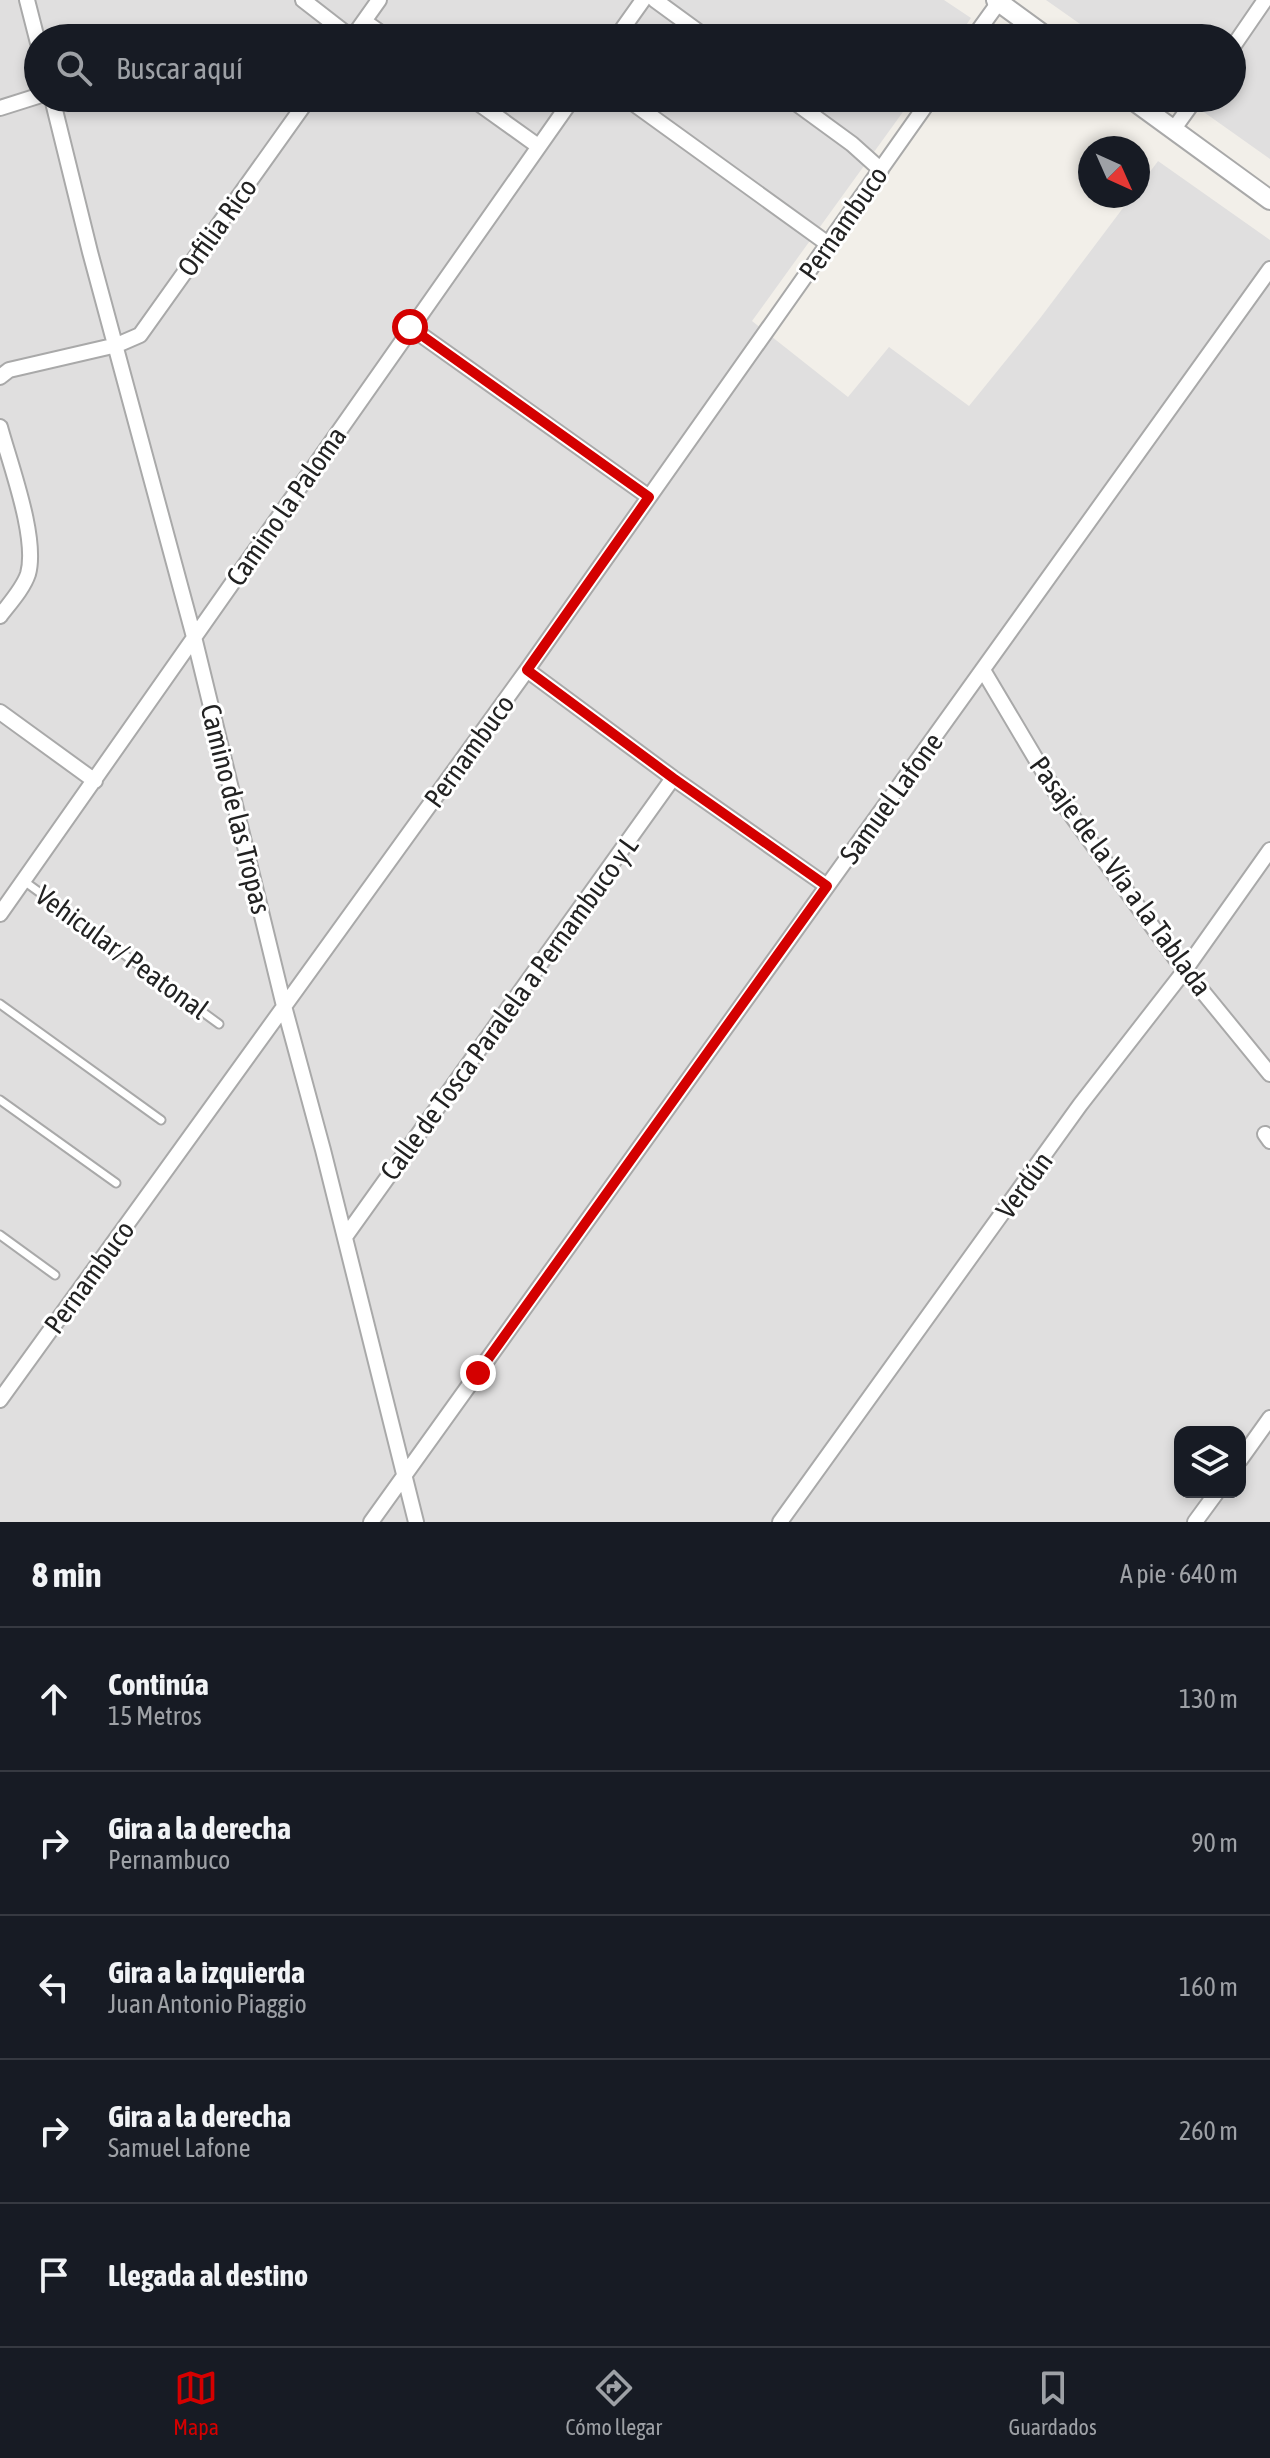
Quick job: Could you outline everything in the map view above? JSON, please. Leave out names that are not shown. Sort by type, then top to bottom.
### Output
[{"type":"street","points":[[27,0],[33,24]]},
{"type":"street","points":[[303,0],[334,24]]},
{"type":"street","points":[[626,24],[643,0]]},
{"type":"street","points":[[655,0],[688,24]]},
{"type":"street","points":[[1246,28],[1265,0]]},
{"type":"street","points":[[982,24],[997,1],[1029,24]]},
{"type":"street","points":[[0,108],[24,100]]},
{"type":"street","name":"Camino de las Tropas","points":[[56,112],[194,637],[284,1006],[416,1522]]},
{"type":"street","name":"Orfilia Rico","points":[[117,345],[140,335],[299,112]]},
{"type":"street","points":[[491,112],[538,146]]},
{"type":"street","name":"Camino la Paloma","points":[[0,914],[563,112]]},
{"type":"street","points":[[645,112],[828,244]]},
{"type":"street","points":[[808,112],[881,170]]},
{"type":"street","name":"Pernambuco","points":[[0,1400],[527,670],[921,112]]},
{"type":"street","points":[[1149,112],[1270,200]]},
{"type":"street","points":[[1173,130],[1186,112]]},
{"type":"street","name":"Samuel Lafone","points":[[371,1522],[1270,269]]},
{"type":"street","points":[[410,327],[649,497]]},
{"type":"street","points":[[0,377],[9,370],[117,345]]},
{"type":"street","points":[[0,427],[26,523],[29,558],[28,574],[0,616]]},
{"type":"street","points":[[527,670],[827,886]]},
{"type":"street","name":"Pasaje de la Vía a la Tablada","points":[[983,670],[1059,798],[1185,970],[1270,1074]]},
{"type":"street","points":[[0,712],[95,781]]},
{"type":"street","name":"Calle de Tosca Paralela a Pernambuco y L","points":[[345,1237],[673,778]]},
{"type":"street","name":"Verdún","points":[[780,1522],[1080,1105],[1185,970],[1270,850]]},
{"type":"street","points":[[1246,1452],[1270,1418]]},
{"type":"street","points":[[1195,1522],[1213,1498]]},
{"type":"lane","name":"Vehicular/ Peatonal","points":[[24,881],[219,1024]]},
{"type":"lane","points":[[0,1004],[161,1120]]},
{"type":"lane","points":[[0,1100],[116,1183]]},
{"type":"lane","points":[[0,1235],[55,1275]]},
{"type":"shaded area","points":[[0,0],[944,0],[971,18],[967,24],[24,24],[24,112],[903,112],[752,321],[848,397],[889,347],[969,406],[1123,208],[1150,208],[1150,172],[1158,161],[1270,240],[1270,1522],[0,1522]]},
{"type":"shaded area","points":[[1046,0],[1270,0],[1270,159],[1204,112],[1246,112],[1246,24],[1080,24]]},
{"type":"route","points":[[410,327],[649,497],[527,670],[827,886],[478,1373]]}]
